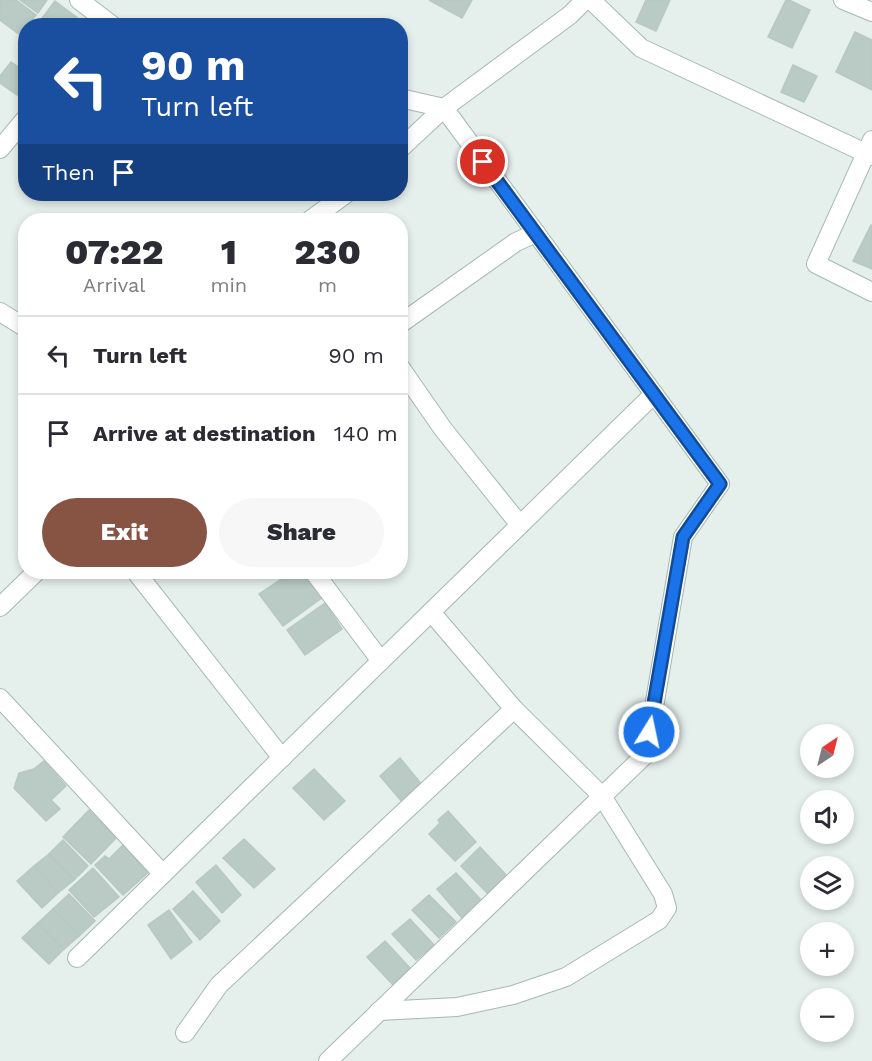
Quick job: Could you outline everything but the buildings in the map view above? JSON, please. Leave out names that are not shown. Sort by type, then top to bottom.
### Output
[{"type":"street","points":[[79,0],[100,18]]},
{"type":"street","points":[[408,142],[444,108],[570,15],[585,0]]},
{"type":"street","points":[[591,0],[640,48],[870,150],[816,264],[872,292]]},
{"type":"street","points":[[843,0],[872,12]]},
{"type":"street","points":[[328,1061],[646,754],[683,537],[720,484],[444,108],[408,100]]},
{"type":"street","points":[[0,150],[18,128]]},
{"type":"street","points":[[320,213],[336,201]]},
{"type":"street","points":[[408,318],[516,242],[536,233]]},
{"type":"street","points":[[0,312],[18,323]]},
{"type":"street","points":[[408,379],[442,429],[520,525]]},
{"type":"street","points":[[77,958],[654,394]]},
{"type":"street","points":[[0,607],[29,579]]},
{"type":"street","points":[[141,579],[282,758]]},
{"type":"street","points":[[319,579],[381,661]]},
{"type":"street","points":[[379,1011],[457,1007],[513,995],[566,977],[659,920],[667,908],[663,894],[602,796],[514,709],[431,612]]},
{"type":"street","points":[[0,698],[163,873]]},
{"type":"street","points":[[185,1033],[219,985],[514,709]]},
{"type":"route","points":[[483,162],[720,484],[683,537],[649,732]]}]
